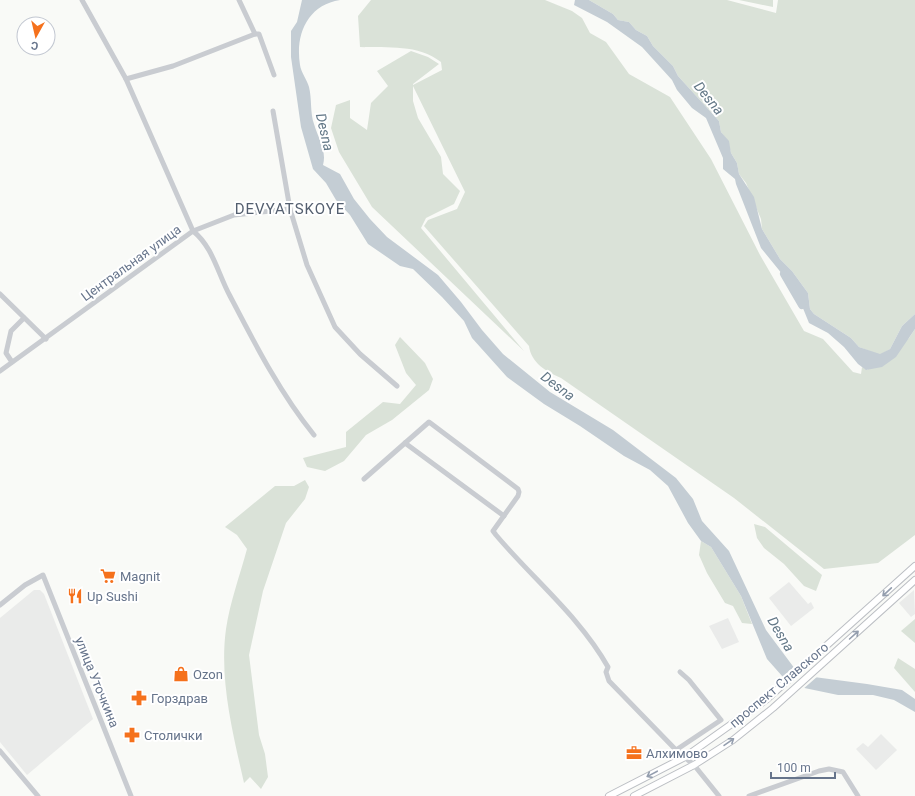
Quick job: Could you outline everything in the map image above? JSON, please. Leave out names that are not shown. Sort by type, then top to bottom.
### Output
[{"type":"main road","name":"проспект Славского","points":[[609,796],[685,757],[767,699],[915,566]]},
{"type":"main road","name":"проспект Славского","points":[[634,796],[694,765],[733,740],[773,708],[915,580]]},
{"type":"street","points":[[82,0],[126,79],[194,231],[204,239],[229,295],[293,409],[314,434]]},
{"type":"street","points":[[239,0],[255,34]]},
{"type":"street","points":[[126,79],[173,66],[255,34],[260,34],[274,75]]},
{"type":"street","points":[[273,111],[290,209],[307,265],[335,327],[360,354],[397,386]]},
{"type":"street","name":"Центральная улица","points":[[0,371],[194,231],[234,215],[290,209]]},
{"type":"street","points":[[0,294],[46,338]]},
{"type":"street","points":[[12,362],[6,353],[11,331],[24,318]]},
{"type":"street","points":[[364,479],[429,422],[518,489],[518,496],[493,531],[565,610],[601,655],[608,667],[606,672],[609,681],[676,750],[694,765],[719,796]]},
{"type":"street","points":[[405,443],[504,516]]},
{"type":"street","name":"улица Уточкина","points":[[0,605],[25,585],[43,576],[131,796]]},
{"type":"street","points":[[676,750],[721,720],[689,680],[680,672]]},
{"type":"street","points":[[0,751],[38,796]]},
{"type":"street","points":[[749,796],[785,784],[804,775],[829,769],[843,772],[858,796]]},
{"type":"shaded area","points":[[302,0],[340,0],[329,3],[312,15],[302,32],[300,42],[300,65],[309,87],[311,111],[324,155],[323,165],[340,174],[354,199],[387,237],[438,275],[503,354],[550,392],[613,430],[676,478],[693,499],[702,521],[729,551],[766,630],[795,669],[814,677],[902,690],[915,699],[915,712],[894,700],[873,695],[838,695],[790,685],[767,659],[741,596],[711,547],[701,541],[688,523],[668,486],[650,470],[624,456],[544,404],[507,377],[472,338],[464,321],[413,269],[400,266],[368,244],[350,215],[336,200],[326,183],[313,169],[301,127],[291,57],[291,31],[297,22]]},
{"type":"shaded area","points":[[371,0],[545,0],[572,11],[582,18],[590,33],[606,42],[629,74],[670,97],[711,159],[760,255],[804,331],[823,339],[853,372],[861,374],[862,367],[867,370],[909,338],[915,329],[915,535],[878,563],[824,569],[734,498],[561,378],[540,366],[530,352],[529,346],[424,226],[428,220],[457,209],[465,192],[413,86],[413,101],[418,118],[441,157],[443,174],[460,191],[454,204],[426,218],[421,228],[524,351],[372,207],[339,152],[331,128],[336,105],[350,100],[350,118],[367,130],[371,103],[388,86],[377,71],[411,51],[428,57],[439,64],[413,85],[442,70],[441,62],[423,52],[392,47],[360,47],[358,16]]},
{"type":"shaded area","points":[[575,0],[589,0],[613,14],[618,20],[629,22],[636,30],[647,36],[653,46],[673,66],[678,76],[719,121],[721,132],[729,141],[731,153],[737,163],[739,174],[754,197],[762,229],[780,259],[792,271],[808,293],[810,309],[814,314],[851,338],[859,347],[880,354],[890,349],[902,326],[915,314],[915,329],[896,357],[882,367],[866,370],[858,364],[844,347],[828,333],[809,323],[796,291],[761,248],[735,179],[723,169],[723,158],[706,118],[692,108],[677,90],[672,80],[642,47],[607,22],[574,5]]},
{"type":"shaded area","points":[[589,0],[727,0],[776,13],[778,0],[915,0],[915,314],[902,326],[890,349],[880,355],[859,347],[851,338],[814,314],[810,309],[808,293],[792,271],[780,259],[762,229],[761,219],[746,183],[739,174],[737,163],[731,153],[728,141],[721,132],[719,121],[678,76],[673,66],[653,46],[647,36],[636,30],[629,22],[618,20],[613,14]]},
{"type":"shaded area","points":[[739,0],[773,0],[773,7]]},
{"type":"shaded area","points":[[400,337],[425,363],[433,379],[429,390],[392,420],[366,435],[344,461],[325,471],[307,467],[303,458],[346,447],[346,432],[383,402],[400,404],[416,385],[406,373],[395,345]]},
{"type":"shaded area","points":[[305,480],[309,487],[305,499],[286,523],[263,591],[249,655],[259,735],[265,754],[268,777],[261,789],[250,777],[244,783],[228,707],[224,668],[226,629],[247,549],[237,535],[225,527],[275,486],[294,486]]},
{"type":"shaded area","points":[[754,524],[765,527],[822,575],[816,591],[804,586],[784,564],[764,548],[757,538]]},
{"type":"shaded area","points":[[701,541],[711,547],[741,596],[752,624],[742,623],[733,606],[725,603],[707,573],[699,555]]},
{"type":"shaded area","points":[[789,582],[808,604],[811,602],[814,608],[791,626],[769,598]]},
{"type":"shaded area","points":[[34,590],[40,590],[44,594],[93,719],[27,775],[0,742],[0,618]]},
{"type":"shaded area","points":[[914,590],[915,614],[911,617],[899,603]]},
{"type":"shaded area","points":[[728,618],[739,642],[722,649],[709,626]]},
{"type":"shaded area","points":[[915,619],[915,643],[901,631]]},
{"type":"shaded area","points":[[898,658],[915,669],[915,692],[894,668]]},
{"type":"shaded area","points":[[881,734],[897,750],[876,770],[856,749],[863,743],[868,747]]},
{"type":"pier","points":[[795,666],[818,676],[802,690],[789,687],[781,678]]},
{"type":"waterway","name":"Desna","points":[[784,274],[802,305]]},
{"type":"place","name":"Magnit","points":[[108,576]]},
{"type":"place","name":"Up Sushi","points":[[75,596]]},
{"type":"place","name":"Ozon","points":[[181,674]]},
{"type":"place","name":"Горздрав","points":[[139,698]]},
{"type":"place","name":"Столички","points":[[132,735]]},
{"type":"place","name":"Алхимово","points":[[634,753]]},
{"type":"district","name":"DEVYATSKOYE","points":[[290,209]]}]
